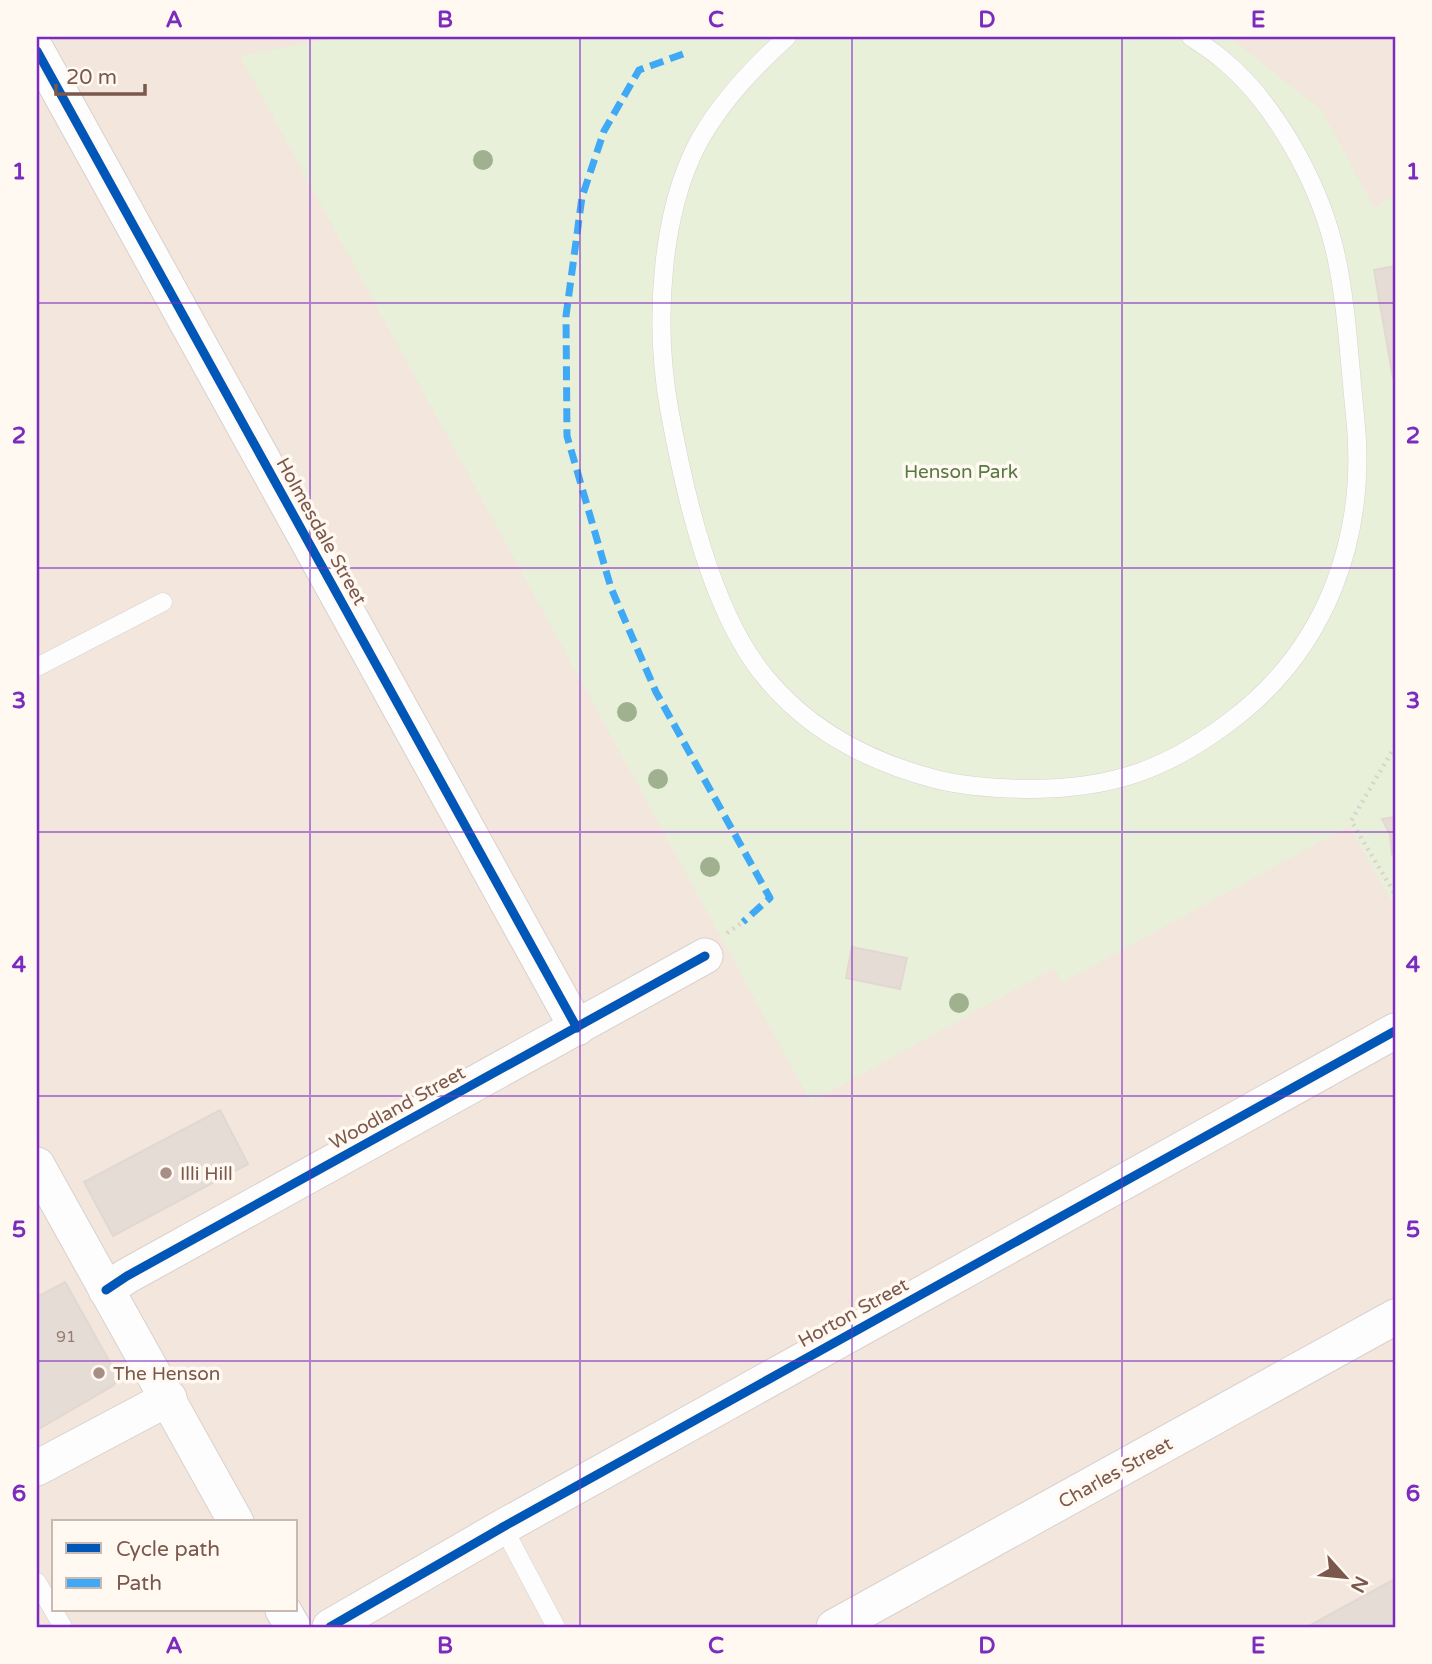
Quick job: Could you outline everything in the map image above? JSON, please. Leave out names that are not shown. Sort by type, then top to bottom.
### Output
[{"type":"street","name":"Holmesdale Street","points":[[37,51],[577,1028]]},
{"type":"street","name":"Woodland Street","points":[[106,1290],[705,956]]},
{"type":"street","name":"Horton Street","points":[[330,1627],[503,1527],[1395,1031]]},
{"type":"street","points":[[37,1164],[235,1520]]},
{"type":"street","name":"Charles Street","points":[[834,1627],[1395,1317]]},
{"type":"street","points":[[37,1468],[169,1398]]},
{"type":"lane","points":[[787,37],[740,82],[705,130],[680,186],[667,249],[660,314],[663,377],[693,514],[718,594],[739,639],[765,677],[803,716],[847,745],[898,769],[951,783],[1013,789],[1055,789],[1108,783],[1158,767],[1203,742],[1247,709],[1287,669],[1318,624],[1337,580],[1356,501],[1356,425],[1340,284],[1326,219],[1310,181],[1271,114],[1251,87],[1223,60],[1191,37]]},
{"type":"lane","points":[[37,667],[163,601]]},
{"type":"lane","points":[[503,1527],[556,1627]]},
{"type":"lane","points":[[37,1582],[52,1609]]},
{"type":"path","points":[[1395,746],[1351,821],[1395,894]]},
{"type":"shaded area","points":[[37,37],[1395,37],[1395,1627],[37,1627]]},
{"type":"green space","name":"Henson Park","points":[[341,37],[1229,37],[1322,111],[1374,208],[1395,195],[1395,907],[1349,826],[1063,982],[1054,968],[811,1102],[240,56]]},
{"type":"building","points":[[1395,266],[1395,378],[1393,378],[1374,270]]},
{"type":"building","points":[[1395,817],[1395,852],[1392,854],[1390,834],[1382,819]]},
{"type":"building","points":[[852,947],[907,958],[900,989],[846,978]]},
{"type":"building","name":"Illi Hill","points":[[220,1110],[248,1164],[113,1236],[84,1182]]},
{"type":"building","points":[[65,1282],[117,1375],[114,1385],[37,1430],[37,1297]]},
{"type":"building","points":[[1395,1579],[1395,1627],[1307,1627]]},
{"type":"marked path","points":[[683,54],[639,70],[604,131],[582,197],[566,316],[567,436],[611,588],[656,692],[770,898],[743,922]]},
{"type":"cycle path","points":[[37,51],[577,1028]]},
{"type":"cycle path","points":[[106,1290],[705,956]]},
{"type":"cycle path","points":[[330,1627],[503,1527],[1395,1031]]},
{"type":"place","name":"Illi Hill","points":[[166,1173]]},
{"type":"place","name":"The Henson","points":[[99,1373]]}]
